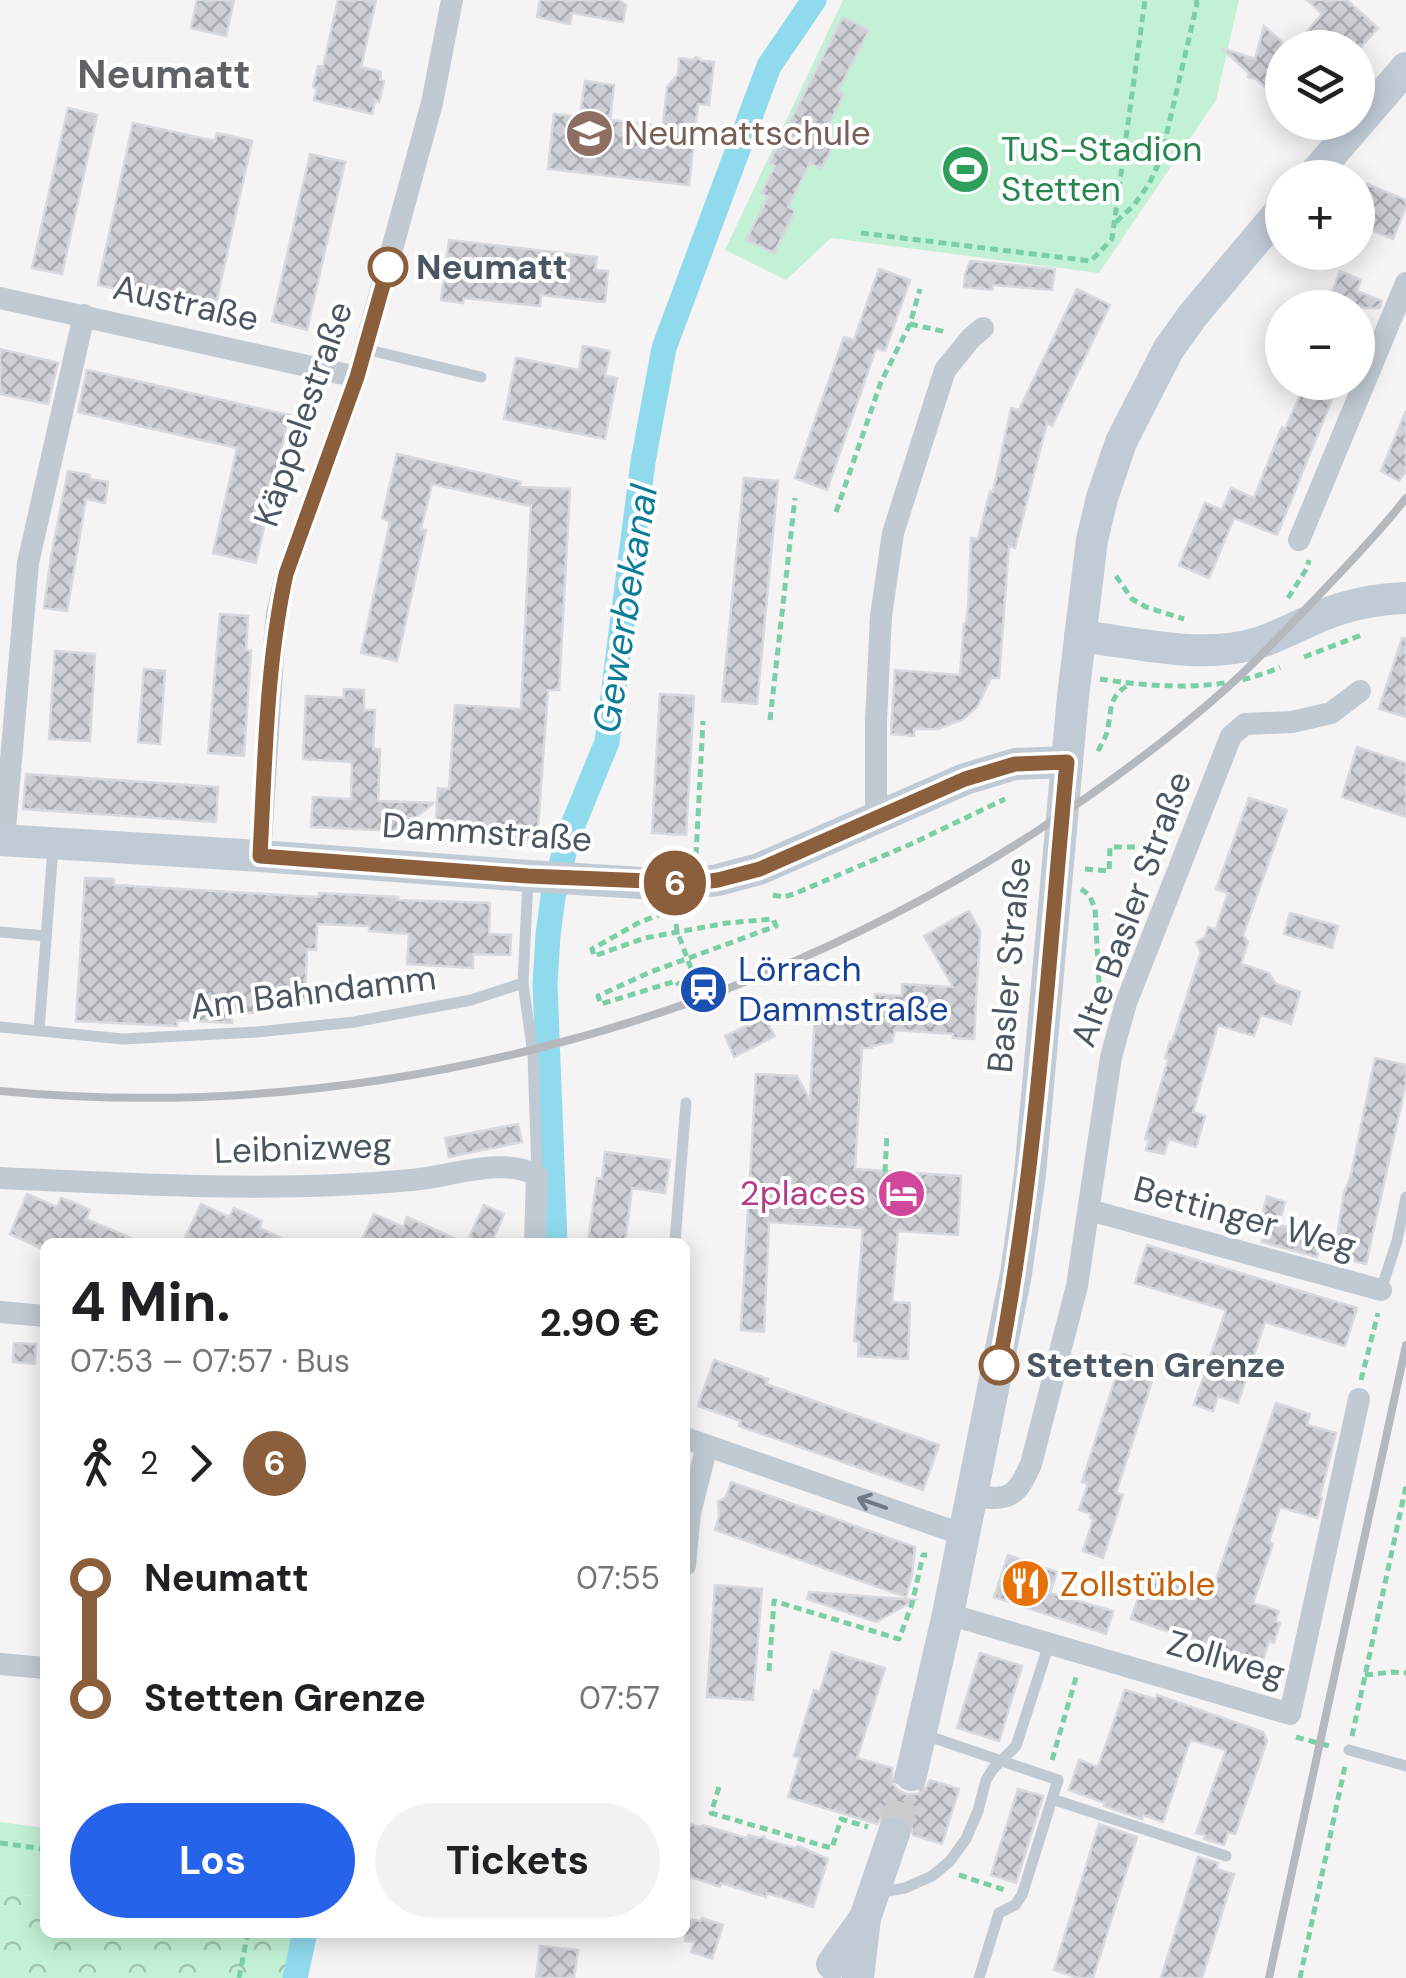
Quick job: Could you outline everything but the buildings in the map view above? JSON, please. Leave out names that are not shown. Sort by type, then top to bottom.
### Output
[{"type":"main road","points":[[1327,160],[1406,68]]},
{"type":"main road","name":"Basler Straße","points":[[912,1775],[1016,1274],[1030,1174],[1080,636],[1098,512],[1121,442],[1168,350],[1193,314],[1265,229]]},
{"type":"main road","points":[[1080,636],[1190,650],[1225,649],[1259,642],[1369,600],[1406,598]]},
{"type":"main road","name":"Dammstraße","points":[[2,841],[589,880],[718,880],[760,869],[965,779],[1015,764],[1067,762]]},
{"type":"main road","points":[[846,1968],[894,1834]]},
{"type":"street","name":"Käppelestraße","points":[[260,856],[277,614],[286,574],[365,350],[432,103],[452,0]]},
{"type":"street","points":[[1304,549],[1406,284]]},
{"type":"street","name":"Austraße","points":[[0,298],[357,377]]},
{"type":"street","points":[[2,841],[28,562],[84,315]]},
{"type":"street","points":[[876,817],[881,616],[893,533],[946,370],[977,333]]},
{"type":"street","name":"Alte Basler Straße","points":[[972,1496],[998,1500],[1012,1494],[1032,1464],[1077,1286],[1110,1063],[1126,1003],[1232,736],[1245,724],[1292,722],[1331,712],[1360,691]]},
{"type":"street","name":"Leibnizweg","points":[[0,1178],[206,1186],[412,1180],[502,1166],[538,1175]]},
{"type":"street","points":[[536,1238],[538,1175]]},
{"type":"street","name":"Bettinger Weg","points":[[1089,1210],[1381,1290]]},
{"type":"street","points":[[0,1312],[40,1316]]},
{"type":"street","name":"Zollweg","points":[[948,1614],[1290,1714],[1359,1399]]},
{"type":"street","points":[[690,1440],[964,1535]]},
{"type":"street","points":[[690,1513],[708,1446]]},
{"type":"street","points":[[0,1664],[40,1668]]},
{"type":"lane","points":[[365,350],[482,376]]},
{"type":"lane","points":[[40,1030],[54,844]]},
{"type":"lane","points":[[528,876],[522,984],[533,1054],[538,1175]]},
{"type":"lane","points":[[0,932],[46,936]]},
{"type":"lane","name":"Am Bahndamm","points":[[0,1026],[123,1039],[256,1032],[354,1022],[471,1000],[522,984]]},
{"type":"lane","points":[[674,1238],[686,1104]]},
{"type":"lane","points":[[1381,1290],[1406,1197]]},
{"type":"lane","points":[[869,1906],[932,1876],[950,1862],[966,1839],[986,1780],[1016,1746],[1049,1644]]},
{"type":"lane","points":[[922,1734],[1058,1780],[1022,1895],[1015,1905],[1000,1912],[979,1978]]},
{"type":"lane","points":[[1349,1750],[1406,1766]]},
{"type":"lane","points":[[1052,1798],[1226,1856]]},
{"type":"path","points":[[861,234],[1091,261],[1112,239],[1145,0]]},
{"type":"path","points":[[1114,224],[1149,184],[1161,158],[1196,0]]},
{"type":"path","points":[[836,512],[881,382],[910,324],[920,288]]},
{"type":"path","points":[[910,324],[977,333]]},
{"type":"path","points":[[770,720],[794,498]]},
{"type":"path","points":[[1276,606],[1290,597],[1307,568],[1304,549]]},
{"type":"path","points":[[1137,602],[1181,619],[1197,620]]},
{"type":"path","points":[[1067,762],[1092,762],[1108,732],[1110,708],[1118,691],[1130,684]]},
{"type":"path","points":[[696,852],[703,721]]},
{"type":"path","points":[[766,894],[784,898],[1024,792],[1030,764]]},
{"type":"path","points":[[1057,871],[1109,871],[1110,847],[1141,847]]},
{"type":"path","points":[[1057,871],[1089,894],[1092,901],[1100,1004]]},
{"type":"path","points":[[680,986],[676,981],[601,1004],[598,996],[648,973],[688,960],[776,926],[773,918],[677,931],[594,956],[592,949],[660,915],[668,903],[677,931],[688,960],[695,979]]},
{"type":"path","points":[[885,1172],[887,1134]]},
{"type":"path","points":[[1359,1399],[1381,1290]]},
{"type":"path","points":[[768,1671],[774,1601],[899,1639],[912,1604],[923,1554],[927,1555]]},
{"type":"path","points":[[1048,1777],[1083,1652]]},
{"type":"path","points":[[1365,1675],[1406,1673]]},
{"type":"path","points":[[1290,1714],[1290,1736],[1349,1750]]},
{"type":"path","points":[[719,1787],[711,1813],[824,1846],[832,1848],[841,1819],[894,1834]]},
{"type":"path","points":[[0,1843],[40,1848]]},
{"type":"path","points":[[941,1869],[1022,1895]]},
{"type":"path","points":[[239,1978],[247,1938]]},
{"type":"green space","name":"TuS-Stadion Stetten","points":[[843,0],[1239,0],[1216,100],[1099,273],[831,238],[786,280],[725,250]]},
{"type":"green space","points":[[0,1822],[40,1827],[40,1897],[0,1893]]},
{"type":"green space","points":[[0,1893],[40,1897],[40,1938],[292,1938],[284,1978],[0,1978]]},
{"type":"waterway","name":"Gewerbekanal","points":[[555,1238],[545,984],[548,935],[568,837],[607,742],[643,462],[664,348],[769,66],[814,0]]},
{"type":"waterway","points":[[295,1978],[304,1938]]},
{"type":"tunnel","points":[[894,1833],[911,1775]]},
{"type":"railway","points":[[0,1091],[136,1098],[271,1093],[406,1076],[538,1048],[668,1010],[795,961],[917,902],[1034,833],[1142,758],[1253,663],[1365,547],[1406,498]]},
{"type":"railway","points":[[1269,1978],[1406,1345]]},
{"type":"bus line","name":"6","points":[[388,267],[357,377],[286,574],[277,614],[260,856],[641,883],[696,883],[760,869],[965,779],[1015,764],[1067,762],[1030,1174],[999,1365]]},
{"type":"place","name":"Neumattschule","points":[[589,133]]},
{"type":"place","name":"TuS-Stadion Stetten","points":[[966,169]]},
{"type":"place","name":"Neumatt","points":[[388,267]]},
{"type":"place","name":"Lörrach Dammstraße","points":[[703,989]]},
{"type":"place","name":"2places","points":[[901,1193]]},
{"type":"place","name":"Stetten Grenze","points":[[999,1365]]},
{"type":"place","name":"Zollstüble","points":[[1025,1584]]},
{"type":"district","name":"Neumatt","points":[[164,74]]}]
